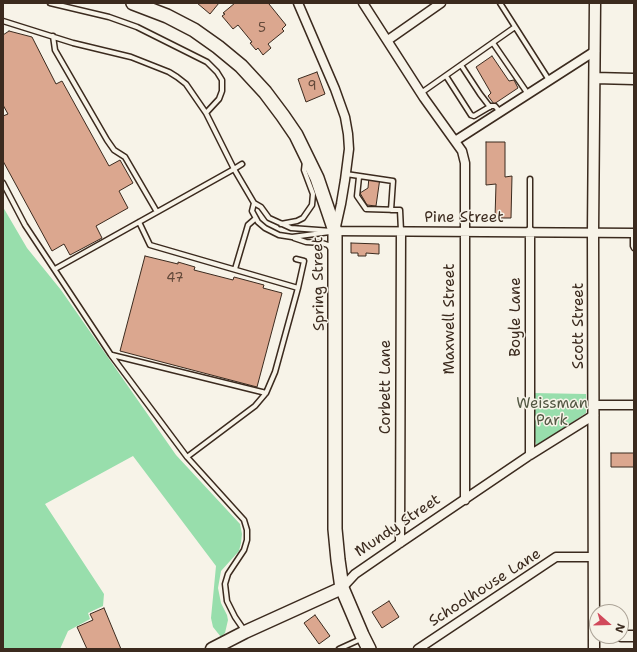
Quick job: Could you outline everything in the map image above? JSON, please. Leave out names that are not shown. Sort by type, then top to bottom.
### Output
[{"type":"main road","name":"Spring Street","points":[[133,3],[167,16],[194,30],[241,66],[264,92],[296,135],[317,178],[335,231],[335,529],[338,560],[342,588],[366,644]]},
{"type":"main road","name":"Mundy Street","points":[[212,649],[245,632],[342,588]]},
{"type":"street","points":[[298,3],[323,59],[344,117],[349,149],[342,204],[335,231]]},
{"type":"street","name":"Maxwell Street","points":[[363,3],[462,151],[465,163],[465,500]]},
{"type":"street","points":[[388,40],[441,3]]},
{"type":"street","name":"Scott Street","points":[[595,3],[593,232],[595,604]]},
{"type":"street","points":[[455,141],[595,51]]},
{"type":"street","points":[[594,78],[634,79]]},
{"type":"street","name":"Pine Street","points":[[335,231],[530,231],[634,233]]},
{"type":"street","name":"Boyle Lane","points":[[530,231],[530,455]]},
{"type":"street","name":"Corbett Lane","points":[[400,543],[401,232]]},
{"type":"street","points":[[594,410],[634,405]]},
{"type":"street","name":"Mundy Street","points":[[342,588],[355,574],[465,500],[594,410]]},
{"type":"street","name":"Schoolhouse Lane","points":[[418,649],[556,557],[594,557]]},
{"type":"lane","points":[[50,3],[108,17],[137,27],[207,62],[217,72],[222,80],[222,91],[219,100],[206,113]]},
{"type":"lane","points":[[500,3],[549,80]]},
{"type":"lane","points":[[3,22],[73,43],[131,57],[169,72],[186,84],[206,113],[254,203],[261,207],[269,218],[291,228],[335,231]]},
{"type":"lane","points":[[422,92],[515,27]]},
{"type":"lane","points":[[53,36],[55,50],[107,140],[114,150],[125,156],[157,212]]},
{"type":"lane","points":[[493,43],[528,94]]},
{"type":"lane","points":[[461,65],[480,94],[490,106]]},
{"type":"lane","points":[[446,76],[471,115],[474,116],[490,106],[495,106],[500,112]]},
{"type":"lane","points":[[280,224],[297,221],[303,218],[312,205],[313,194],[304,170],[306,154]]},
{"type":"lane","points":[[56,270],[242,164]]},
{"type":"lane","points":[[346,174],[393,181],[391,210]]},
{"type":"lane","points":[[359,177],[356,196],[366,209],[400,210],[401,232]]},
{"type":"lane","name":"Boyle Lane","points":[[530,179],[530,231]]},
{"type":"lane","points":[[3,183],[25,225],[111,355],[187,457],[244,520],[247,530],[247,540],[244,550],[228,574],[225,592],[232,611],[245,632]]},
{"type":"lane","points":[[254,203],[252,211],[265,228],[279,235],[328,246],[336,255]]},
{"type":"lane","points":[[235,269],[248,225],[256,218]]},
{"type":"lane","points":[[139,222],[150,245],[298,288]]},
{"type":"lane","points":[[292,238],[335,231]]},
{"type":"lane","points":[[634,233],[634,248]]},
{"type":"lane","points":[[187,457],[255,406],[266,393],[275,372],[298,288],[304,261],[296,260]]},
{"type":"lane","points":[[111,355],[266,393]]},
{"type":"lane","points":[[339,649],[366,644]]},
{"type":"green space","points":[[3,207],[27,248],[61,290],[176,455],[240,524],[242,534],[239,551],[221,571],[218,588],[221,603],[228,620],[225,633],[221,637],[213,627],[211,618],[216,566],[133,456],[45,504],[104,594],[103,606],[88,613],[90,619],[68,631],[60,649],[3,649]]},
{"type":"green space","name":"Weissman Park","points":[[533,393],[586,394],[586,413],[537,446],[532,434]]},
{"type":"building","points":[[197,3],[219,3],[210,14]]},
{"type":"building","points":[[235,3],[271,3],[269,4],[286,25],[282,29],[284,31],[268,44],[271,48],[263,55],[258,48],[256,50],[250,43],[252,42],[238,25],[233,29],[222,16],[225,14],[223,13]]},
{"type":"building","points":[[9,31],[32,37],[56,84],[62,81],[109,166],[120,160],[133,183],[119,191],[128,208],[96,226],[102,238],[70,255],[64,244],[52,251],[3,161],[3,116],[8,114],[3,105],[3,35]]},
{"type":"building","points":[[492,56],[509,81],[514,80],[518,88],[494,104],[488,96],[491,93],[476,67]]},
{"type":"building","points":[[317,72],[325,94],[306,102],[298,79]]},
{"type":"building","points":[[486,142],[505,142],[505,177],[512,176],[511,218],[495,218],[496,184],[486,185]]},
{"type":"building","points":[[369,177],[380,178],[376,206],[367,205],[360,193],[368,188]]},
{"type":"building","points":[[351,243],[379,244],[379,254],[366,253],[366,256],[358,256],[358,253],[351,253]]},
{"type":"building","points":[[145,256],[178,264],[178,262],[195,267],[194,270],[233,280],[234,277],[264,285],[263,288],[282,293],[257,387],[120,351]]},
{"type":"building","points":[[611,453],[634,453],[634,467],[611,467]]},
{"type":"building","points":[[389,601],[399,617],[382,628],[372,612]]},
{"type":"building","points":[[104,608],[121,649],[87,649],[77,627],[93,620],[90,614]]},
{"type":"building","points":[[315,615],[330,636],[319,644],[304,623]]}]
